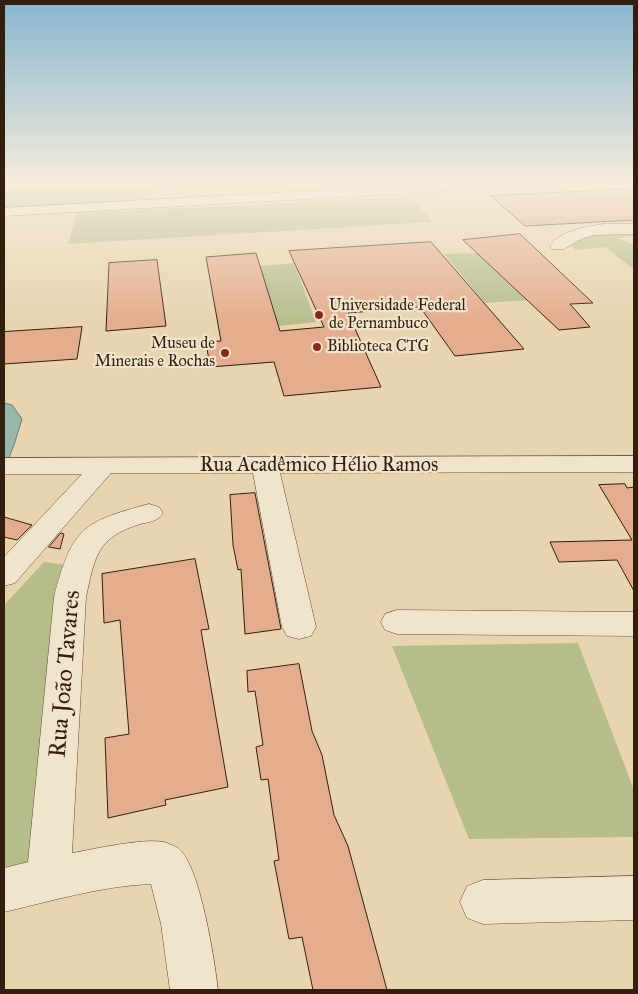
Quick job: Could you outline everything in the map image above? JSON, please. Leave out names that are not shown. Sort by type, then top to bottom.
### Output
[{"type":"street","points":[[558,246],[567,238],[579,233],[634,229]]},
{"type":"street","name":"Rua Acadêmico Hélio Ramos","points":[[16,466],[634,464]]},
{"type":"street","points":[[4,576],[103,466]]},
{"type":"street","points":[[265,466],[299,627]]},
{"type":"street","name":"Rua João Tavares","points":[[49,878],[70,597],[80,557],[96,535],[106,527],[120,520],[149,514]]},
{"type":"street","points":[[397,622],[634,624]]},
{"type":"street","points":[[4,890],[49,878],[134,864],[163,863],[171,874],[177,892],[194,990]]},
{"type":"street","points":[[483,902],[634,898]]},
{"type":"green space","points":[[73,228],[326,228],[68,244]]},
{"type":"green space","points":[[611,230],[634,230],[634,236],[617,238],[634,245],[634,269],[605,247],[575,250],[570,244],[570,237]]},
{"type":"green space","points":[[485,253],[531,300],[485,303],[444,254]]},
{"type":"green space","points":[[294,263],[316,322],[279,326],[260,266]]},
{"type":"green space","points":[[44,562],[69,565],[30,861],[14,873],[4,877],[4,605]]},
{"type":"green space","points":[[578,643],[634,790],[634,837],[469,839],[392,646]]},
{"type":"shaded area","points":[[4,403],[12,405],[22,419],[4,470]]},
{"type":"building","points":[[520,234],[593,303],[570,304],[590,327],[559,330],[463,240]]},
{"type":"building","points":[[431,242],[524,349],[455,356],[420,307],[348,313],[381,387],[284,396],[274,362],[210,367],[206,342],[221,341],[206,257],[256,253],[280,331],[324,327],[289,251]]},
{"type":"building","points":[[157,260],[166,326],[106,331],[109,263]]},
{"type":"building","points":[[82,327],[77,359],[4,364],[4,332]]},
{"type":"building","points":[[625,484],[627,488],[634,487],[634,591],[617,560],[559,562],[550,542],[632,540],[599,485]]},
{"type":"building","points":[[255,493],[281,629],[245,634],[241,569],[238,570],[233,545],[230,495]]},
{"type":"building","points":[[4,517],[32,525],[17,540],[4,537]]},
{"type":"building","points":[[61,533],[64,534],[60,549],[49,547]]},
{"type":"building","points":[[195,559],[209,629],[201,630],[228,787],[165,800],[166,805],[108,818],[105,738],[129,734],[120,620],[104,623],[102,574]]},
{"type":"building","points":[[299,664],[312,731],[322,755],[334,815],[348,846],[387,990],[313,990],[302,937],[289,939],[274,861],[279,860],[268,779],[261,780],[256,747],[263,745],[255,691],[248,692],[247,671]]},
{"type":"place","name":"Universidade Federal de Pernambuco","points":[[319,315]]},
{"type":"place","name":"Biblioteca CTG","points":[[317,347]]},
{"type":"place","name":"Museu de Minerais e Rochas","points":[[225,353]]}]
